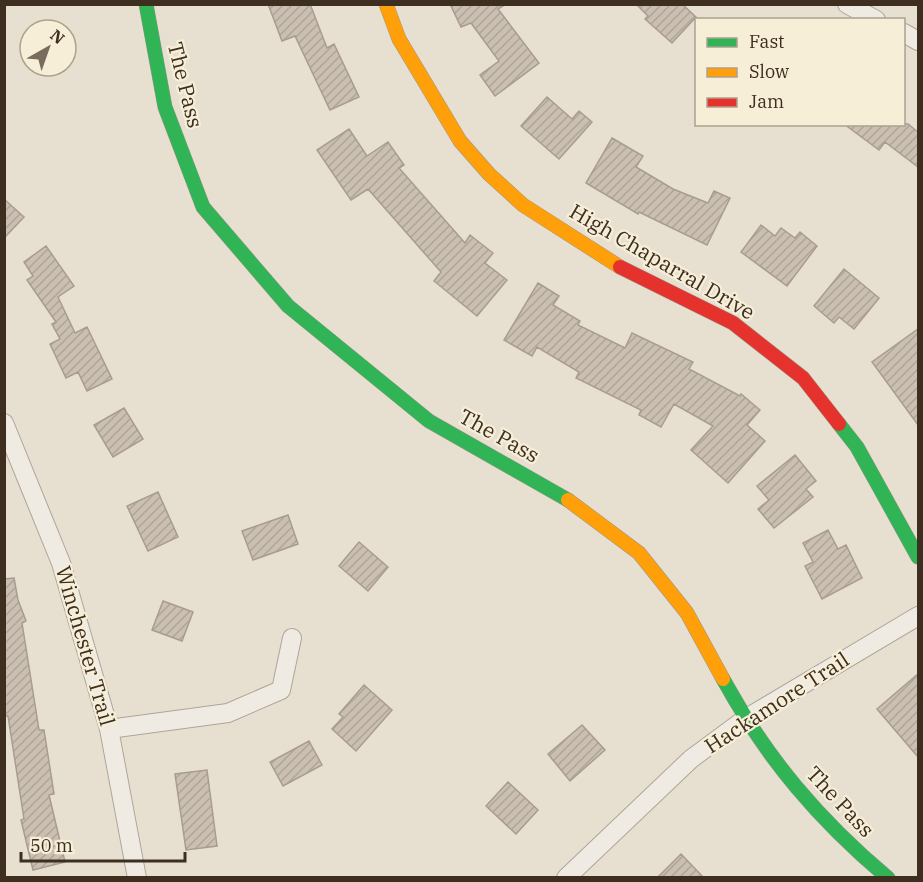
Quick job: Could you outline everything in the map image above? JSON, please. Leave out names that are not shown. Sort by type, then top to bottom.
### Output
[{"type":"street","name":"The Pass","points":[[146,4],[165,107],[203,207],[288,306],[429,421],[581,508],[639,553],[687,613],[744,719],[789,779],[842,839],[888,878]]},
{"type":"street","name":"High Chaparral Drive","points":[[386,4],[399,39],[460,141],[489,174],[523,205],[613,263],[733,323],[803,378],[857,447],[918,557]]},
{"type":"street","points":[[847,4],[872,18]]},
{"type":"street","name":"Winchester Trail","points":[[4,423],[61,563],[110,729],[137,878]]},
{"type":"street","name":"Hackamore Trail","points":[[566,878],[683,766],[744,719],[918,616]]},
{"type":"street","points":[[110,729],[228,713],[281,690],[292,638]]},
{"type":"building","points":[[268,4],[310,4],[327,48],[334,44],[359,97],[330,110],[295,36],[282,41]]},
{"type":"building","points":[[450,4],[506,4],[498,9],[539,63],[495,96],[480,75],[499,61],[471,23],[461,27]]},
{"type":"building","points":[[636,4],[682,4],[696,17],[672,43],[645,19],[648,16]]},
{"type":"building","points":[[547,97],[572,119],[579,111],[592,122],[559,159],[521,126]]},
{"type":"building","points":[[908,124],[918,132],[918,167],[885,142],[879,150],[847,126],[905,126]]},
{"type":"building","points":[[349,129],[367,156],[388,142],[404,165],[399,168],[465,243],[470,235],[493,253],[485,263],[507,280],[477,316],[434,281],[441,272],[368,189],[351,200],[317,150]]},
{"type":"building","points":[[612,138],[643,156],[636,167],[673,189],[708,203],[714,191],[730,198],[707,245],[639,212],[638,214],[586,183]]},
{"type":"building","points":[[4,199],[24,217],[4,238]]},
{"type":"building","points":[[761,225],[775,236],[781,228],[795,238],[800,232],[817,246],[787,286],[741,252]]},
{"type":"building","points":[[46,246],[74,286],[58,297],[75,333],[87,327],[112,379],[87,391],[78,372],[66,378],[50,344],[60,339],[52,324],[56,322],[27,280],[33,276],[24,262]]},
{"type":"building","points":[[844,269],[879,298],[854,329],[839,317],[834,323],[814,306]]},
{"type":"building","points":[[538,283],[559,296],[553,305],[580,321],[578,325],[625,348],[632,333],[693,362],[689,369],[740,396],[741,394],[760,410],[747,425],[765,441],[728,483],[691,450],[713,426],[674,404],[661,427],[639,415],[641,410],[576,378],[579,372],[537,347],[532,356],[504,340]]},
{"type":"building","points":[[918,329],[918,425],[872,362]]},
{"type":"building","points":[[124,408],[143,439],[113,457],[94,425]]},
{"type":"building","points":[[795,455],[816,481],[806,489],[813,497],[774,528],[758,509],[769,500],[757,486]]},
{"type":"building","points":[[158,492],[178,537],[148,551],[127,506]]},
{"type":"building","points":[[288,515],[298,544],[253,560],[242,531]]},
{"type":"building","points":[[828,530],[838,549],[846,545],[862,578],[822,599],[805,566],[813,562],[803,543]]},
{"type":"building","points":[[359,542],[388,567],[368,591],[339,566]]},
{"type":"building","points":[[14,578],[18,600],[26,621],[22,623],[39,730],[44,730],[54,794],[49,795],[65,862],[33,870],[21,820],[24,819],[8,716],[4,716],[4,579]]},
{"type":"building","points":[[163,601],[193,612],[182,641],[152,630]]},
{"type":"building","points":[[918,674],[918,757],[877,709]]},
{"type":"building","points":[[364,685],[392,710],[356,751],[332,729],[343,717],[339,714]]},
{"type":"building","points":[[582,725],[605,750],[570,781],[548,754]]},
{"type":"building","points":[[309,741],[322,765],[283,786],[270,762]]},
{"type":"building","points":[[207,770],[217,846],[186,850],[175,774]]},
{"type":"building","points":[[508,782],[538,810],[516,834],[486,806]]},
{"type":"building","points":[[681,854],[704,878],[657,878]]},
{"type":"traffic: fast","points":[[146,4],[165,107],[203,207],[288,306],[429,421],[568,500]]},
{"type":"traffic: fast","points":[[839,424],[857,447],[918,557]]},
{"type":"traffic: fast","points":[[723,679],[758,736],[796,787],[839,834],[888,878]]},
{"type":"traffic: slow","points":[[386,4],[399,39],[460,141],[489,174],[523,205],[620,267]]},
{"type":"traffic: slow","points":[[568,500],[639,553],[687,613],[723,679]]},
{"type":"traffic: jam","points":[[620,267],[733,323],[803,378],[839,424]]}]
